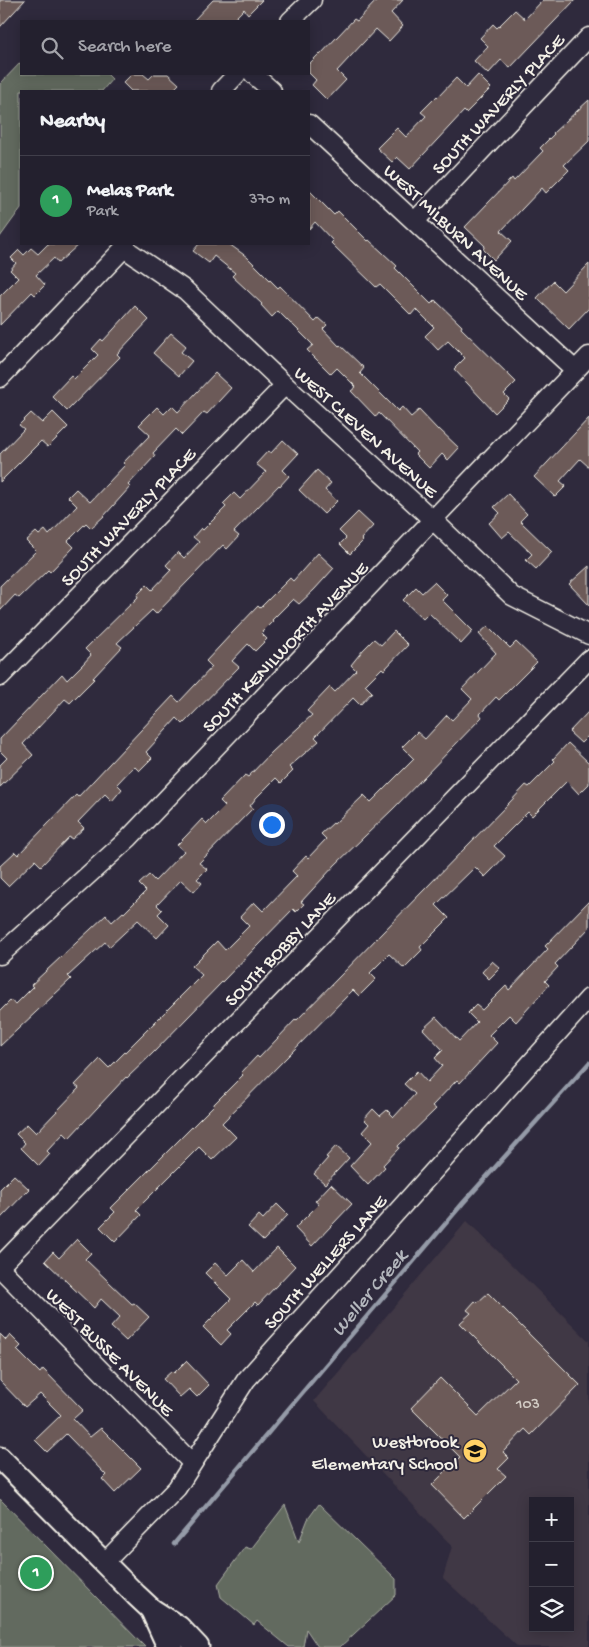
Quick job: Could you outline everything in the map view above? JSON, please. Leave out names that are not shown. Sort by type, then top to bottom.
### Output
[{"type":"main road","points":[[0,1458],[151,1609],[178,1627],[198,1647]]},
{"type":"main road","points":[[151,1609],[165,1640],[172,1647]]},
{"type":"street","points":[[291,20],[312,0]]},
{"type":"street","name":"SOUTH WAVERLY PLACE","points":[[415,221],[589,36]]},
{"type":"street","points":[[222,90],[236,75]]},
{"type":"street","points":[[254,75],[271,90]]},
{"type":"street","name":"WEST MILBURN AVENUE","points":[[310,125],[575,370]]},
{"type":"street","points":[[0,378],[125,246]]},
{"type":"street","name":"WEST CLEVEN AVENUE","points":[[125,246],[186,290],[285,385],[433,520],[512,596],[589,635]]},
{"type":"street","name":"SOUTH KENILWORTH AVENUE","points":[[0,955],[130,838],[589,356]]},
{"type":"street","name":"SOUTH WAVERLY PLACE","points":[[0,677],[285,385]]},
{"type":"street","name":"SOUTH BOBBY LANE","points":[[0,1267],[589,659]]},
{"type":"street","name":"SOUTH WELLERS LANE","points":[[104,1563],[177,1488],[246,1380],[589,998]]},
{"type":"street","name":"WEST BUSSE AVENUE","points":[[0,1267],[192,1463]]},
{"type":"shaded area","name":"Westbrook Elementary School","points":[[467,1221],[589,1341],[589,1647],[518,1647],[443,1578],[452,1546],[314,1401]]},
{"type":"green space","points":[[20,63],[20,75],[108,75],[112,79],[103,90],[20,90],[20,209],[0,237],[0,84]]},
{"type":"green space","points":[[0,1499],[145,1647],[0,1647]]},
{"type":"green space","points":[[319,1504],[396,1579],[396,1595],[340,1647],[318,1647],[306,1629],[303,1647],[289,1647],[257,1621],[254,1625],[221,1597],[218,1584],[245,1547],[251,1549],[285,1505],[299,1542],[308,1519]]},
{"type":"building","points":[[0,0],[25,0],[0,27]]},
{"type":"building","points":[[213,0],[262,0],[248,14],[244,9],[233,20],[194,20]]},
{"type":"building","points":[[377,0],[403,0],[391,13],[403,26],[389,41],[376,29],[337,71],[346,80],[327,100],[312,85],[316,80],[310,74],[310,63],[354,19],[357,21]]},
{"type":"building","points":[[543,0],[575,0],[510,68],[501,60],[488,74],[474,61],[488,46],[480,38],[493,24],[497,28],[515,10],[525,19]]},
{"type":"building","points":[[131,75],[144,75],[149,79],[153,75],[169,75],[179,84],[173,90],[130,90],[123,83]]},
{"type":"building","points":[[478,75],[491,88],[466,113],[464,111],[410,169],[397,157],[392,162],[377,148],[397,128],[406,137],[426,116],[421,112],[456,78],[466,88]]},
{"type":"building","points":[[589,100],[589,141],[564,165],[569,170],[546,193],[542,188],[501,231],[512,241],[494,260],[483,249],[485,246],[465,227],[512,178],[514,181],[543,151],[540,148],[553,133]]},
{"type":"building","points":[[310,191],[334,215],[338,211],[397,266],[395,268],[431,304],[435,300],[516,382],[504,394],[509,399],[495,413],[454,369],[465,358],[448,341],[438,350],[425,336],[434,327],[416,309],[411,315],[380,284],[376,287],[331,243],[333,241],[315,222],[310,228]]},
{"type":"building","points":[[47,245],[78,245],[58,263],[54,258],[36,275],[45,285],[35,295],[32,292],[0,325],[0,296],[18,278],[10,270],[16,263],[11,258],[19,250],[24,255],[31,248],[38,254]]},
{"type":"building","points":[[198,245],[230,245],[247,257],[278,288],[280,286],[315,322],[319,318],[327,325],[323,329],[364,368],[360,373],[398,411],[402,407],[411,417],[419,410],[459,448],[448,460],[442,454],[429,468],[415,454],[417,452],[379,413],[376,417],[351,391],[356,387],[337,368],[331,374],[307,350],[313,345],[278,311],[272,317],[262,304],[232,276],[235,273],[214,256],[209,263],[193,251]]},
{"type":"building","points":[[589,264],[589,308],[569,329],[537,298],[553,281],[563,291]]},
{"type":"building","points":[[135,306],[149,320],[117,354],[120,357],[67,411],[52,396],[71,376],[74,379],[98,355],[92,349],[101,339],[103,341]]},
{"type":"building","points":[[171,333],[186,346],[181,352],[192,361],[179,376],[153,353]]},
{"type":"building","points":[[215,373],[231,388],[207,414],[204,412],[182,435],[176,429],[153,453],[155,456],[128,485],[130,487],[104,516],[91,528],[86,523],[68,541],[74,547],[50,572],[48,570],[19,598],[15,595],[0,611],[0,586],[36,551],[26,541],[36,532],[39,535],[45,530],[49,535],[77,506],[68,497],[76,489],[90,502],[150,435],[139,425],[157,407],[164,414],[172,406],[178,412]]},
{"type":"building","points":[[53,412],[68,427],[48,447],[41,441],[0,482],[0,454],[24,429],[19,425],[31,413],[42,423]]},
{"type":"building","points":[[589,418],[589,467],[580,459],[560,481],[566,486],[555,497],[534,477]]},
{"type":"building","points":[[283,440],[298,454],[283,470],[289,476],[234,532],[239,536],[227,549],[223,545],[156,614],[152,610],[117,643],[122,647],[94,679],[70,703],[65,699],[23,744],[33,755],[0,787],[0,765],[7,758],[0,751],[0,739],[62,674],[67,680],[83,664],[91,655],[85,649],[138,597],[137,595],[147,585],[152,590],[171,570],[166,565],[178,552],[184,558],[199,542],[193,537],[201,528],[203,530],[226,507],[223,504],[234,493],[240,499],[266,472],[256,464],[268,451],[271,453]]},
{"type":"building","points":[[317,470],[331,483],[325,490],[337,501],[324,514],[299,490]]},
{"type":"building","points":[[508,494],[527,514],[520,521],[552,552],[536,569],[526,560],[532,554],[509,532],[502,538],[489,523],[500,513],[494,507]]},
{"type":"building","points":[[358,512],[373,526],[361,539],[363,541],[350,554],[340,544],[346,538],[339,531]]},
{"type":"building","points":[[318,553],[334,568],[314,590],[299,604],[293,599],[272,620],[261,633],[267,639],[255,651],[248,644],[232,661],[239,667],[183,724],[177,718],[146,752],[152,758],[139,771],[134,766],[117,784],[122,789],[112,801],[105,794],[78,822],[84,828],[72,839],[69,837],[41,866],[35,860],[8,886],[0,878],[0,866],[15,852],[18,855],[76,795],[78,797],[173,696],[179,702],[212,667],[206,661],[258,606],[260,608],[290,578],[293,581]]},
{"type":"building","points":[[589,566],[589,605],[569,584]]},
{"type":"building","points":[[434,582],[447,595],[442,600],[473,631],[461,644],[429,613],[423,619],[403,600],[416,587],[422,593]]},
{"type":"building","points":[[488,626],[510,648],[516,642],[537,662],[499,700],[496,697],[480,714],[482,717],[394,808],[335,865],[301,902],[304,904],[296,912],[293,909],[153,1053],[126,1077],[69,1138],[64,1133],[47,1151],[50,1154],[39,1166],[21,1148],[25,1143],[16,1134],[27,1124],[36,1133],[79,1088],[75,1085],[100,1059],[109,1068],[202,975],[192,966],[217,941],[225,950],[249,926],[240,917],[254,902],[263,911],[297,876],[292,871],[326,839],[321,834],[364,795],[371,802],[414,759],[402,747],[417,732],[425,739],[447,715],[452,720],[472,699],[462,689],[496,653],[479,634]]},
{"type":"building","points":[[394,631],[408,645],[384,670],[382,668],[365,685],[372,692],[360,705],[353,698],[315,737],[319,741],[289,767],[293,771],[281,783],[276,778],[256,798],[250,806],[253,808],[199,863],[207,869],[197,879],[202,883],[194,892],[181,880],[157,905],[162,910],[158,914],[169,925],[157,938],[138,920],[109,947],[105,942],[68,976],[71,979],[0,1046],[0,1011],[11,1000],[15,1005],[33,987],[31,985],[106,915],[112,922],[124,913],[146,891],[139,884],[149,875],[155,881],[184,851],[177,845],[202,819],[207,824],[225,806],[220,801],[245,775],[248,777],[312,715],[307,711],[330,687],[335,692],[356,670],[351,665],[363,650],[374,639],[381,645]]},
{"type":"building","points":[[589,711],[589,735],[581,743],[569,732]]},
{"type":"building","points":[[568,743],[589,763],[589,784],[579,794],[567,781],[532,816],[528,812],[494,846],[505,856],[492,870],[485,877],[475,867],[436,905],[449,918],[420,947],[422,950],[404,968],[389,954],[370,973],[376,979],[359,996],[353,990],[222,1123],[236,1137],[212,1160],[199,1147],[136,1210],[141,1215],[115,1242],[100,1227],[115,1212],[111,1208],[243,1075],[241,1073],[257,1056],[259,1058],[297,1020],[526,785],[529,787],[555,761],[553,759]]},
{"type":"building","points":[[589,901],[589,928],[555,964],[558,967],[545,981],[549,985],[516,1022],[509,1015],[489,1035],[497,1043],[460,1083],[457,1080],[432,1106],[436,1109],[398,1146],[399,1148],[383,1165],[385,1167],[368,1185],[350,1166],[372,1142],[362,1132],[369,1124],[364,1119],[373,1109],[380,1116],[387,1110],[394,1117],[415,1094],[404,1084],[417,1071],[427,1082],[442,1066],[435,1058],[443,1050],[423,1029],[436,1017],[459,1041],[477,1022],[468,1013],[476,1005],[482,1010],[506,986],[509,990],[548,949],[545,946]]},
{"type":"building","points":[[492,961],[500,968],[489,979],[482,972]]},
{"type":"building","points":[[336,1146],[349,1158],[325,1184],[314,1174]]},
{"type":"building","points":[[14,1175],[29,1189],[0,1219],[0,1189]]},
{"type":"building","points":[[331,1184],[352,1204],[312,1246],[295,1228],[319,1204],[315,1201]]},
{"type":"building","points":[[277,1204],[288,1215],[263,1241],[248,1227],[259,1215],[263,1219]]},
{"type":"building","points":[[77,1239],[91,1253],[85,1259],[132,1304],[134,1303],[149,1317],[126,1341],[111,1327],[120,1317],[101,1299],[94,1308],[45,1261],[53,1252],[59,1258]]},
{"type":"building","points":[[277,1248],[295,1266],[258,1305],[255,1302],[227,1330],[231,1334],[221,1345],[203,1327],[231,1299],[205,1273],[215,1263],[228,1275],[243,1260],[254,1272]]},
{"type":"building","points":[[488,1293],[580,1385],[531,1435],[525,1429],[503,1452],[509,1458],[498,1469],[506,1476],[464,1518],[432,1485],[460,1457],[411,1408],[440,1378],[478,1416],[516,1379],[460,1323],[471,1313],[467,1310],[475,1301],[477,1303]]},
{"type":"building","points":[[0,1334],[6,1340],[10,1335],[21,1346],[17,1350],[40,1373],[43,1369],[83,1410],[73,1419],[90,1437],[101,1428],[141,1468],[115,1493],[102,1479],[106,1475],[66,1434],[47,1452],[35,1440],[61,1415],[40,1394],[25,1407],[0,1381]]},
{"type":"building","points":[[186,1361],[209,1385],[197,1397],[189,1389],[180,1397],[163,1379],[172,1371],[174,1373]]},
{"type":"waterway","name":"Weller Creek","points":[[174,1544],[463,1203],[589,1063]]},
{"type":"place","name":"Westbrook Elementary School","points":[[475,1451]]},
{"type":"place","name":"Melas Park","points":[[36,1573]]}]
